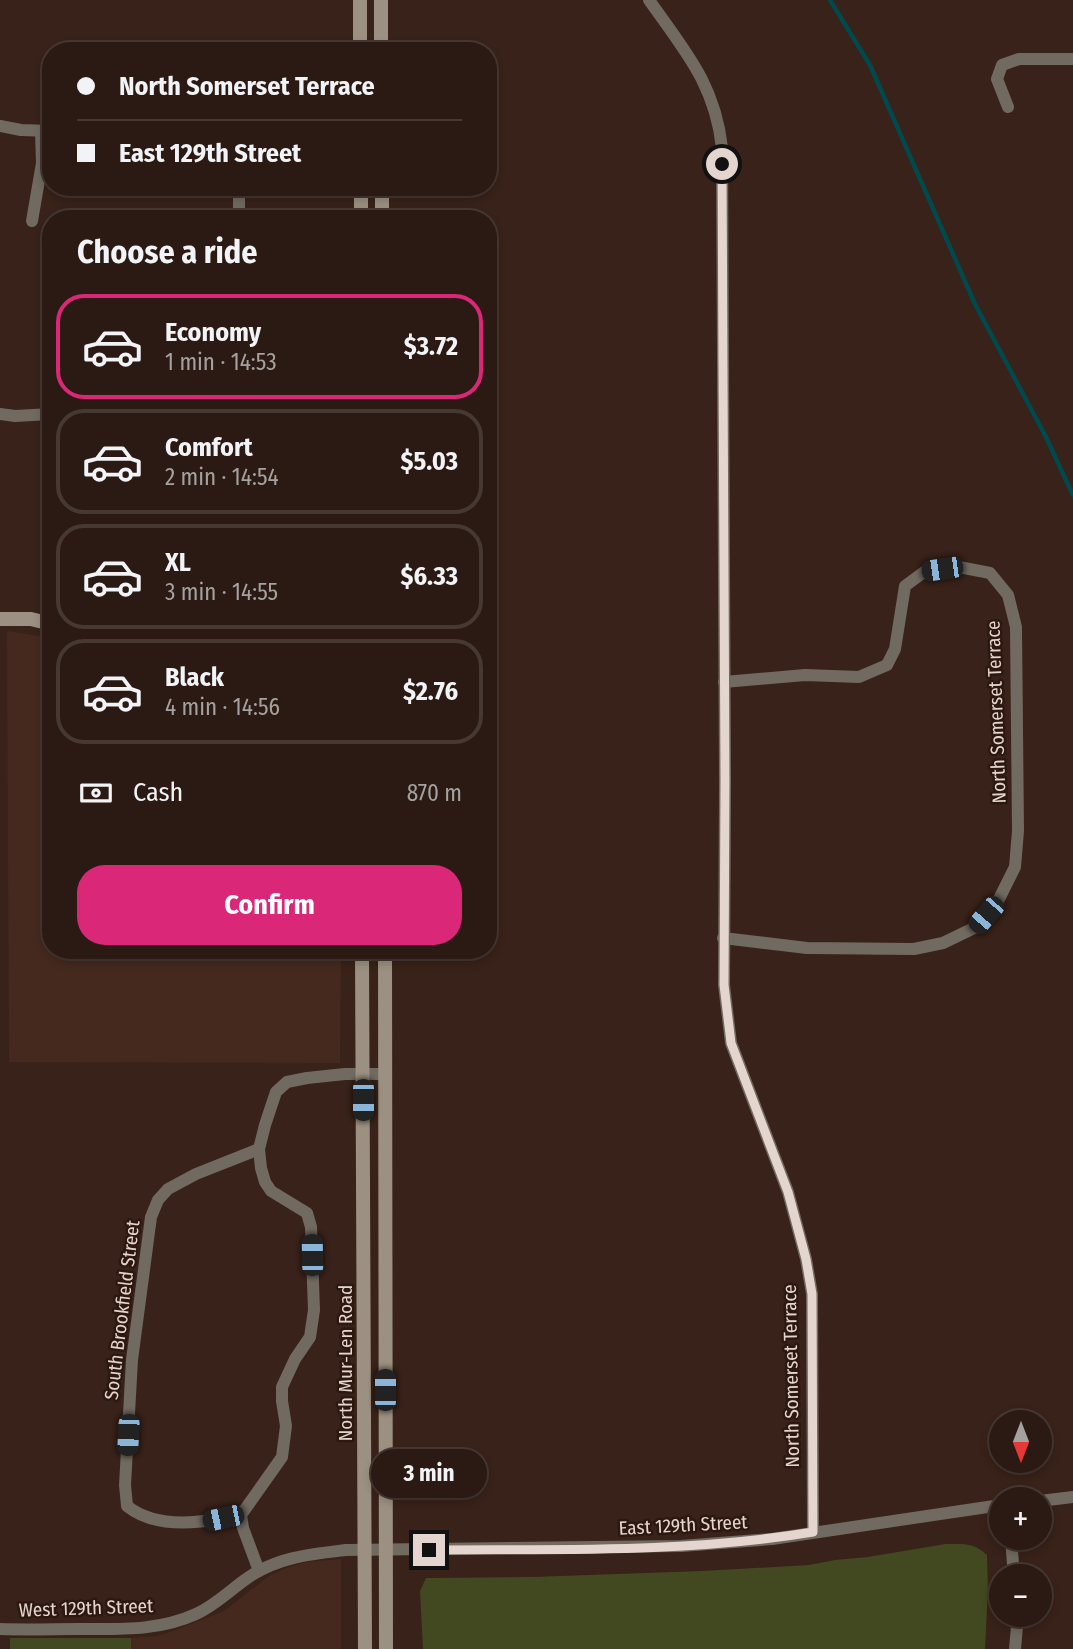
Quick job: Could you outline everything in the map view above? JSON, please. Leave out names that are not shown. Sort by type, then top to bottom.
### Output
[{"type":"main road","points":[[360,0],[360,42]]},
{"type":"main road","points":[[381,0],[382,42]]},
{"type":"main road","points":[[0,620],[31,619],[42,622]]},
{"type":"main road","name":"North Mur-Len Road","points":[[362,959],[365,1649]]},
{"type":"main road","name":"North Mur-Len Road","points":[[385,959],[386,1649]]},
{"type":"street","name":"North Somerset Terrace","points":[[649,0],[701,75],[720,129],[723,219],[724,985],[731,1043],[788,1192],[806,1259],[812,1294],[813,1532]]},
{"type":"street","points":[[1008,107],[997,79],[1002,65],[1018,59],[1073,59]]},
{"type":"street","points":[[0,125],[42,131]]},
{"type":"street","points":[[32,220],[42,163]]},
{"type":"street","points":[[0,414],[42,414]]},
{"type":"street","name":"North Somerset Terrace","points":[[723,938],[807,948],[914,949],[943,943],[974,928],[998,901],[1014,867],[1018,831],[1016,627],[1008,595],[990,573],[959,567],[924,572],[905,586],[895,649],[887,665],[859,677],[805,675],[724,682]]},
{"type":"street","points":[[259,1571],[241,1515],[282,1457],[286,1426],[282,1387],[295,1359],[310,1337],[314,1310],[311,1227],[307,1213],[271,1191],[265,1182],[259,1149],[265,1125],[276,1092],[287,1082],[307,1078],[384,1074]]},
{"type":"street","name":"South Brookfield Street","points":[[241,1515],[184,1523],[152,1518],[135,1513],[127,1506],[125,1485],[132,1360],[151,1217],[158,1200],[168,1189],[196,1174],[259,1149]]},
{"type":"street","points":[[1052,1499],[1073,1497]]},
{"type":"street","name":"East 129th Street","points":[[365,1550],[681,1546],[772,1539],[989,1507]]},
{"type":"street","name":"West 129th Street","points":[[0,1629],[155,1627],[172,1623],[212,1605],[250,1575],[272,1564],[293,1557],[365,1550]]},
{"type":"street","points":[[1015,1649],[1016,1627]]},
{"type":"shaded area","points":[[7,631],[42,637],[42,959],[341,959],[340,1063],[9,1062]]},
{"type":"shaded area","points":[[341,1559],[341,1649],[131,1649],[131,1638],[157,1636],[224,1611],[269,1576],[286,1568],[306,1562]]},
{"type":"green space","points":[[945,1544],[973,1546],[987,1555],[985,1649],[423,1649],[420,1591],[426,1578],[532,1577],[809,1565]]},
{"type":"green space","points":[[10,1638],[131,1638],[131,1649],[10,1649]]},
{"type":"waterway","points":[[830,0],[870,65],[975,304],[1045,435],[1073,495]]},
{"type":"route","points":[[429,1550],[681,1546],[772,1539],[813,1532],[812,1294],[806,1259],[788,1192],[731,1043],[724,985],[722,164]]}]
